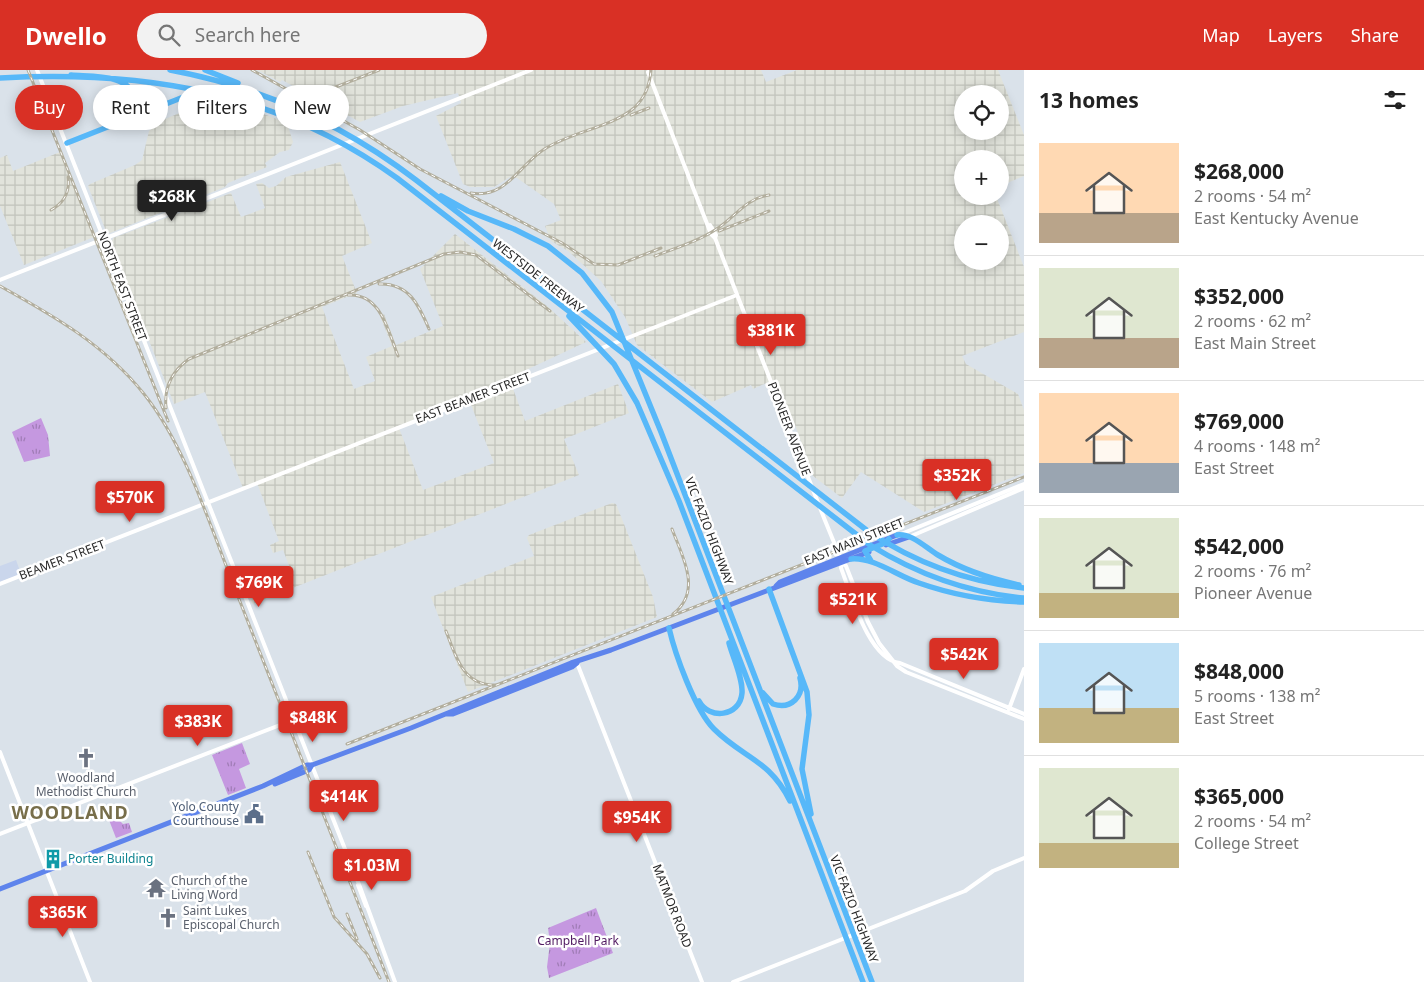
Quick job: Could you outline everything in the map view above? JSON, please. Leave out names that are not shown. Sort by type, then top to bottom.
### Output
[{"type":"highway","name":"WESTSIDE FREEWAY","points":[[170,70],[253,91],[275,100]]},
{"type":"highway","points":[[205,70],[275,98]]},
{"type":"highway","points":[[49,73],[114,80],[126,85]]},
{"type":"highway","name":"WESTSIDE FREEWAY","points":[[0,78],[49,73],[109,73],[165,79],[194,85]]},
{"type":"highway","name":"WESTSIDE FREEWAY","points":[[265,106],[319,130],[372,161],[858,537],[883,553],[935,578],[976,591],[1024,600]]},
{"type":"highway","points":[[67,143],[99,130]]},
{"type":"highway","name":"WESTSIDE FREEWAY","points":[[340,130],[366,144],[416,180],[869,532],[925,564],[962,577],[1024,587]]},
{"type":"highway","name":"VIC FAZIO HIGHWAY","points":[[416,180],[457,205],[532,238],[565,259],[582,273],[598,291],[612,312],[638,374],[871,981]]},
{"type":"highway","name":"VIC FAZIO HIGHWAY","points":[[546,294],[605,353],[621,374],[637,403],[676,494],[862,981]]},
{"type":"highway","points":[[897,535],[909,536],[956,565],[978,574],[1024,587]]},
{"type":"highway","points":[[873,562],[865,554],[866,550],[885,543],[889,538]]},
{"type":"highway","points":[[851,559],[862,558],[916,582],[942,591],[982,599],[1024,600]]},
{"type":"highway","points":[[751,671],[765,696],[773,704],[789,704],[799,696],[801,691],[800,679],[770,588]]},
{"type":"highway","points":[[770,588],[807,692],[809,709],[802,762],[802,777],[818,842]]},
{"type":"highway","points":[[669,628],[673,633],[700,704],[713,713],[722,714],[736,706],[742,692],[723,617]]},
{"type":"highway","points":[[669,628],[696,700],[707,721],[721,736],[768,769],[786,792],[802,825]]},
{"type":"main road","name":"EAST MAIN STREET","points":[[312,765],[447,714],[470,708],[572,667],[577,663],[770,588],[791,582],[897,535]]},
{"type":"main road","name":"EAST MAIN STREET","points":[[770,588],[780,582],[833,561],[851,559],[909,536]]},
{"type":"main road","points":[[791,582],[803,573]]},
{"type":"main road","points":[[0,889],[312,765]]},
{"type":"main road","points":[[262,786],[266,787],[309,770],[312,765]]},
{"type":"street","name":"NORTH EAST STREET","points":[[37,70],[312,765],[395,982]]},
{"type":"street","points":[[0,280],[531,70]]},
{"type":"street","name":"PIONEER AVENUE","points":[[648,71],[841,560],[846,566],[876,639],[906,672],[1008,710],[1024,714]]},
{"type":"street","name":"EAST BEAMER STREET","points":[[208,502],[737,295]]},
{"type":"street","name":"EAST MAIN STREET","points":[[897,535],[1024,484]]},
{"type":"street","name":"EAST MAIN STREET","points":[[909,536],[1024,488]]},
{"type":"street","name":"BEAMER STREET","points":[[0,584],[208,502]]},
{"type":"street","name":"PIONEER AVENUE","points":[[841,560],[841,568],[866,630],[874,644],[889,660],[1008,710],[1024,719]]},
{"type":"street","points":[[853,599],[863,610]]},
{"type":"street","points":[[856,608],[866,617]]},
{"type":"street","name":"MATMOR ROAD","points":[[577,663],[702,982]]},
{"type":"street","points":[[1008,710],[1024,669]]},
{"type":"street","points":[[922,678],[945,683]]},
{"type":"street","points":[[0,834],[293,720]]},
{"type":"street","points":[[0,752],[90,982]]},
{"type":"street","points":[[733,982],[968,889],[993,871],[1024,858]]},
{"type":"shaded area","points":[[257,70],[761,70],[766,82],[797,70],[998,70],[1004,85],[954,85],[954,140],[1009,140],[1009,98],[1024,135],[1024,176],[1009,182],[1009,150],[954,150],[954,205],[1000,205],[1003,215],[954,215],[954,270],[1009,270],[1009,229],[1024,267],[1024,332],[962,356],[966,364],[1018,394],[1024,410],[1024,473],[924,512],[861,472],[842,498],[813,476],[795,425],[789,427],[771,381],[753,389],[751,385],[712,402],[637,345],[625,317],[601,281],[568,251],[551,241],[545,226],[561,220],[554,204],[517,178],[510,177],[494,187],[470,187],[463,184],[436,116],[461,103],[458,93],[403,106],[360,122],[349,116],[349,85],[291,85],[282,80],[280,82]]},
{"type":"shaded area","points":[[178,114],[178,130],[265,130],[265,114],[275,118],[275,130],[289,130],[293,142],[289,150],[280,152],[265,163],[267,167],[228,183],[225,187],[110,233],[106,231],[88,186],[142,160],[149,131],[168,130],[168,118]]},
{"type":"shaded area","points":[[60,152],[94,237],[24,265],[0,206],[0,158],[7,155],[13,171]]},
{"type":"shaded area","points":[[340,162],[372,243],[342,256],[357,293],[322,307],[354,389],[375,381],[366,357],[392,346],[380,316],[384,314],[396,345],[443,326],[420,269],[455,234],[547,306],[586,342],[509,378],[525,421],[618,384],[629,413],[564,439],[579,475],[252,604],[244,586],[290,568],[283,550],[273,553],[270,545],[279,541],[257,483],[243,488],[205,392],[174,404],[111,244],[113,238],[231,193],[241,217],[265,208],[256,184],[262,183],[269,188],[276,186],[286,177]],"holes":[[[469,400],[494,463],[423,490],[399,428]]]},
{"type":"shaded area","points":[[612,503],[616,504],[653,597],[657,617],[468,692],[431,597],[534,556],[527,538],[529,535]]},
{"type":"shaded area","points":[[16,560],[20,571],[19,575],[0,582],[0,566]]},
{"type":"green space","points":[[41,418],[48,435],[50,456],[24,462],[12,432]]},
{"type":"green space","points":[[242,743],[250,764],[239,769],[246,788],[228,795],[212,755]]},
{"type":"green space","points":[[116,817],[123,824],[129,823],[132,832],[116,838],[109,820]]},
{"type":"green space","name":"Campbell Park","points":[[596,908],[613,953],[549,978],[547,967],[550,943],[548,928]]},
{"type":"railway","points":[[28,70],[168,421]]},
{"type":"railway","points":[[252,70],[360,130],[420,169],[562,243],[594,264],[618,265],[661,248]]},
{"type":"railway","points":[[341,85],[379,70]]},
{"type":"railway","points":[[471,193],[483,194],[493,191],[511,180],[543,150],[625,115],[638,104],[644,95],[651,70]]},
{"type":"railway","points":[[631,115],[649,108]]},
{"type":"railway","points":[[51,210],[63,200],[68,188],[68,177]]},
{"type":"railway","points":[[655,256],[708,234],[753,200],[769,195]]},
{"type":"railway","points":[[719,231],[769,211]]},
{"type":"railway","points":[[166,408],[166,394],[170,380],[189,359],[444,254],[460,252],[476,255],[550,311]]},
{"type":"railway","points":[[379,284],[398,287],[405,291],[417,304],[429,329]]},
{"type":"railway","points":[[0,286],[59,320],[96,346],[113,361],[144,394],[174,440],[198,492],[389,982]]},
{"type":"railway","points":[[348,295],[359,296],[368,300],[376,307],[382,315],[398,356]]},
{"type":"railway","points":[[347,744],[1024,477]]},
{"type":"railway","points":[[672,529],[685,562],[689,584],[687,595],[682,605],[673,614]]},
{"type":"railway","points":[[446,631],[453,651],[468,675],[476,681],[496,685]]},
{"type":"railway","points":[[308,852],[334,917],[367,954],[380,978]]},
{"type":"railway","points":[[347,914],[357,939]]},
{"type":"place","name":"Woodland Methodist Church","points":[[86,758]]},
{"type":"place","name":"Yolo County Courthouse","points":[[254,814]]},
{"type":"place","name":"Porter Building","points":[[53,859]]},
{"type":"place","name":"Church of the Living Word","points":[[156,888]]},
{"type":"place","name":"Saint Lukes Episcopal Church","points":[[168,918]]},
{"type":"district","name":"WOODLAND","points":[[70,813]]}]
